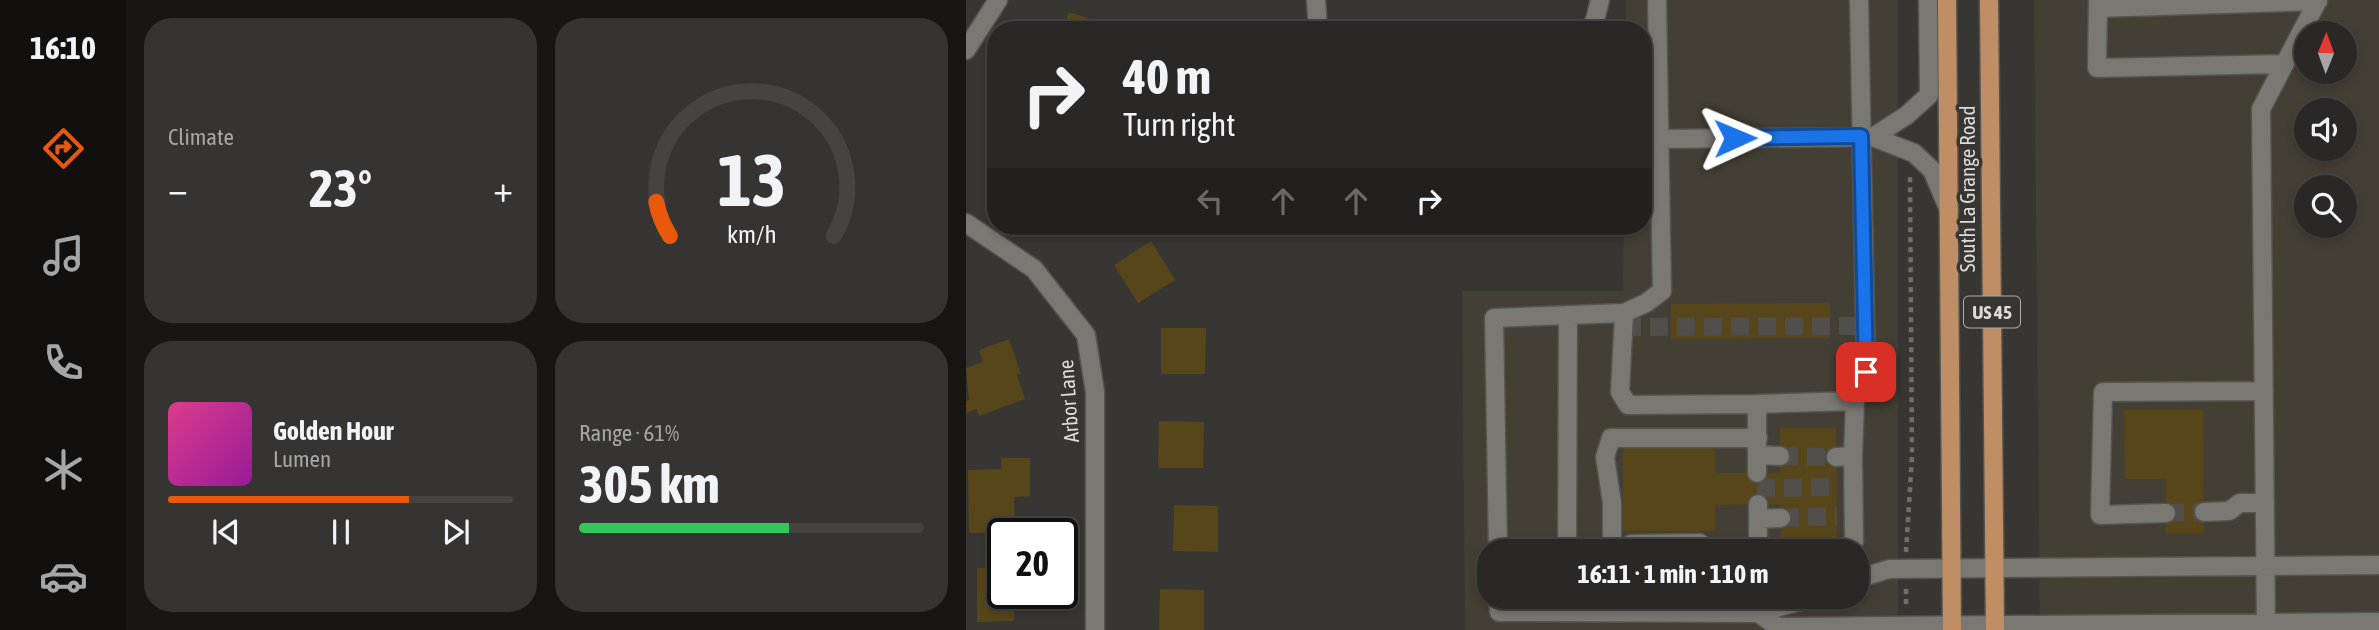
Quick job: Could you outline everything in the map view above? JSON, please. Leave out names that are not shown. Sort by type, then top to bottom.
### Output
[{"type":"main road","name":"South La Grange Road","points":[[1947,0],[1952,628]]},
{"type":"main road","name":"South La Grange Road","points":[[1989,0],[1995,628]]},
{"type":"street","points":[[966,50],[998,0]]},
{"type":"street","points":[[1316,0],[1317,21]]},
{"type":"street","points":[[1594,21],[1601,0]]},
{"type":"street","points":[[1498,539],[1494,318],[1624,313],[1646,303],[1662,291],[1657,0]]},
{"type":"street","points":[[1853,539],[1845,516],[1844,456],[1855,401],[1866,372],[1867,337],[1867,136],[1859,0]]},
{"type":"street","points":[[1867,136],[1907,116],[1929,95],[1928,0]]},
{"type":"street","points":[[2266,627],[2261,109],[2318,0],[2098,4],[2097,68],[2284,64]]},
{"type":"street","points":[[1659,139],[1867,136],[1909,151],[1933,170],[1949,210]]},
{"type":"street","name":"Arbor Lane","points":[[966,223],[1034,269],[1086,335],[1095,392],[1095,630]]},
{"type":"street","points":[[1624,313],[1620,392],[1628,405],[1855,401]]},
{"type":"street","points":[[1567,539],[1568,315]]},
{"type":"street","points":[[2166,513],[2101,514],[2103,393],[2264,391]]},
{"type":"street","points":[[1758,404],[1758,455]]},
{"type":"street","points":[[1612,539],[1612,503],[1605,457],[1611,438],[1780,456]]},
{"type":"street","points":[[2204,512],[2229,511],[2240,503],[2265,503]]},
{"type":"street","points":[[1758,539],[1758,511],[1781,519]]},
{"type":"street","points":[[1869,575],[1889,569],[2379,565]]},
{"type":"street","points":[[1499,609],[1499,612],[1528,609]]},
{"type":"street","points":[[1761,609],[1778,627],[2266,627],[2379,622]]},
{"type":"path","points":[[1907,626],[1906,527],[1912,457],[1909,151]]},
{"type":"shaded area","points":[[1626,0],[1898,0],[1898,630],[1465,630],[1462,291],[1623,291],[1624,235],[1652,235],[1652,21],[1626,21]]},
{"type":"shaded area","points":[[2034,0],[2379,0],[2379,630],[2040,630]]},
{"type":"building","points":[[1069,12],[1096,21],[1066,21]]},
{"type":"building","points":[[1151,241],[1175,280],[1138,303],[1114,265]]},
{"type":"building","points":[[1830,303],[1830,338],[1671,339],[1671,304]]},
{"type":"building","points":[[1161,328],[1206,328],[1205,374],[1161,374]]},
{"type":"building","points":[[1009,339],[1021,374],[1017,375],[1025,399],[979,416],[977,409],[966,413],[966,401],[969,400],[966,368],[983,362],[979,350]]},
{"type":"building","points":[[2124,410],[2203,410],[2204,533],[2166,533],[2166,479],[2125,479]]},
{"type":"building","points":[[1159,421],[1204,422],[1203,468],[1158,468]]},
{"type":"building","points":[[1780,428],[1836,428],[1837,539],[1781,539],[1781,505],[1758,504],[1715,505],[1715,531],[1623,531],[1623,447],[1715,447],[1715,473],[1780,473]]},
{"type":"building","points":[[1001,458],[1030,458],[1030,496],[1014,497],[1015,518],[987,518],[987,533],[969,533],[968,470],[1001,469]]},
{"type":"building","points":[[1174,505],[1218,506],[1218,552],[1173,551]]},
{"type":"building","points":[[977,568],[987,568],[987,609],[1014,609],[1014,621],[977,622]]},
{"type":"building","points":[[1160,589],[1204,590],[1204,630],[1159,630]]},
{"type":"tunnel","points":[[1623,327],[1867,326]]},
{"type":"tunnel","points":[[1780,456],[1836,457]]},
{"type":"tunnel","points":[[1757,488],[1837,487]]},
{"type":"tunnel","points":[[2166,513],[2204,512]]},
{"type":"tunnel","points":[[1781,518],[1837,516]]},
{"type":"route","points":[[1735,138],[1861,136],[1866,372]]}]
